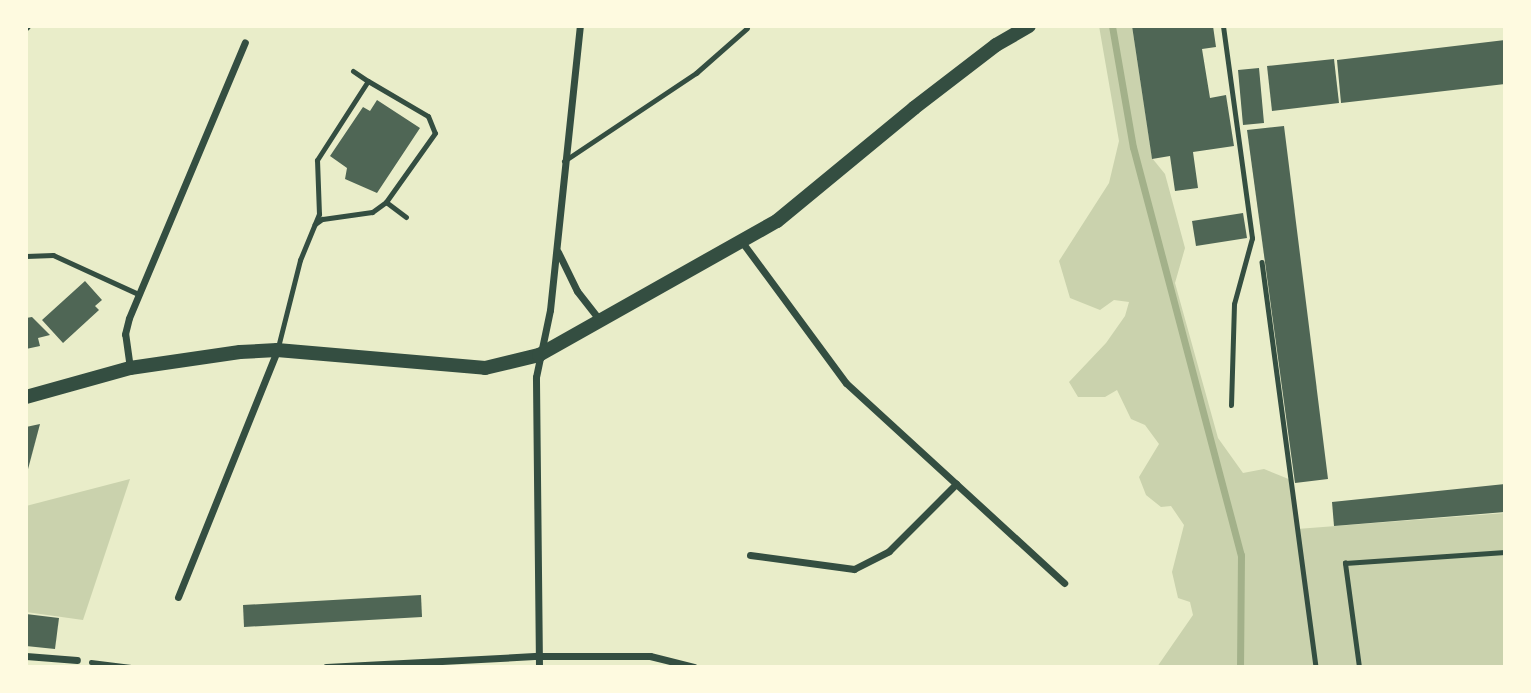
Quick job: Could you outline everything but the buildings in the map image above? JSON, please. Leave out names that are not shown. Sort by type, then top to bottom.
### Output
[{"type":"main road","points":[[26,397],[130,368],[277,350],[485,368],[539,355],[602,323],[777,221],[996,45],[1028,26]]},
{"type":"street","points":[[539,667],[536,377],[557,248],[579,26]]},
{"type":"street","points":[[130,368],[125,334],[138,294],[245,42]]},
{"type":"street","points":[[742,242],[846,383],[1064,583]]},
{"type":"street","points":[[557,248],[565,272],[602,323]]},
{"type":"street","points":[[178,597],[277,350]]},
{"type":"street","points":[[750,555],[853,569],[889,551],[956,484]]},
{"type":"street","points":[[26,656],[76,660]]},
{"type":"street","points":[[326,667],[539,656],[650,656],[694,667]]},
{"type":"lane","points":[[1223,26],[1252,238],[1234,304],[1231,405]]},
{"type":"lane","points":[[564,160],[696,72],[747,28]]},
{"type":"lane","points":[[315,224],[322,219],[372,212],[386,202],[435,133],[434,124],[353,71]]},
{"type":"lane","points":[[277,350],[300,260],[315,224],[317,160],[368,80]]},
{"type":"lane","points":[[386,202],[406,218]]},
{"type":"lane","points":[[26,256],[53,255],[138,294]]},
{"type":"path","points":[[1261,258],[1315,667]]},
{"type":"path","points":[[1360,667],[1345,562],[1505,552]]},
{"type":"path","points":[[76,660],[131,667]]},
{"type":"green space","points":[[1099,26],[1132,26],[1152,158],[1165,174],[1185,248],[1175,283],[1218,438],[1243,473],[1264,469],[1291,480],[1297,529],[1505,513],[1505,667],[1157,667],[1193,615],[1190,602],[1178,598],[1172,572],[1184,525],[1171,506],[1161,507],[1146,495],[1139,477],[1159,444],[1145,425],[1131,419],[1117,390],[1105,397],[1078,397],[1069,382],[1106,343],[1125,316],[1129,302],[1114,300],[1100,310],[1070,298],[1059,261],[1109,183],[1119,141]]},
{"type":"green space","points":[[130,479],[83,620],[26,612],[26,506]]},
{"type":"waterway","points":[[1112,26],[1133,147],[1241,555],[1240,667]]}]
